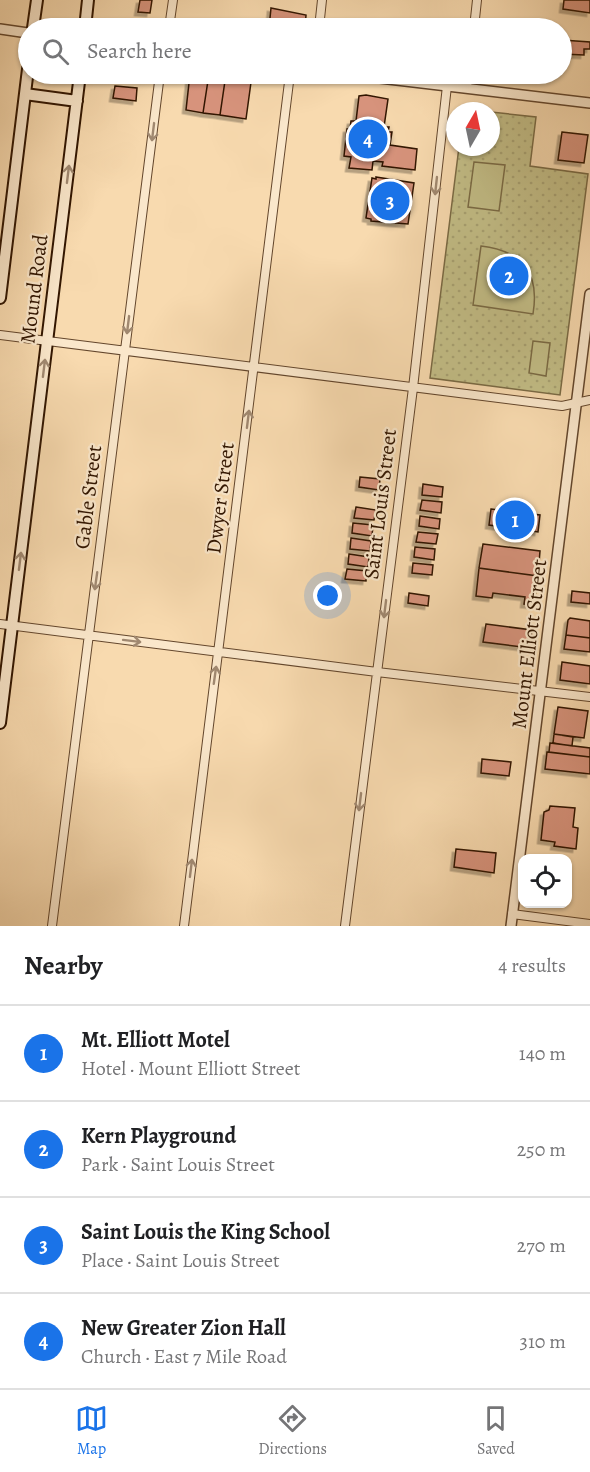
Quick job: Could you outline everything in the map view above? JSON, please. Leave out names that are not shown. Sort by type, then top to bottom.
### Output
[{"type":"main road","points":[[34,18],[37,0]]},
{"type":"main road","points":[[86,18],[88,0]]},
{"type":"main road","name":"Mound Road","points":[[0,298],[26,84]]},
{"type":"main road","name":"Mound Road","points":[[0,723],[79,84]]},
{"type":"main road","points":[[25,94],[77,101]]},
{"type":"street","points":[[170,18],[173,0]]},
{"type":"street","points":[[319,18],[322,0]]},
{"type":"street","points":[[475,18],[477,0]]},
{"type":"street","points":[[0,29],[18,32]]},
{"type":"street","name":"Gable Street","points":[[52,926],[159,84]]},
{"type":"street","name":"Dwyer Street","points":[[183,926],[289,84]]},
{"type":"street","points":[[430,84],[590,103]]},
{"type":"street","points":[[467,84],[467,88]]},
{"type":"street","name":"Saint Louis Street","points":[[345,926],[413,388],[447,86]]},
{"type":"street","name":"Mount Elliott Street","points":[[511,926],[590,294]]},
{"type":"street","points":[[0,335],[562,406],[590,400]]},
{"type":"street","points":[[0,624],[590,697]]},
{"type":"street","points":[[513,914],[590,924]]},
{"type":"shaded area","points":[[500,113],[536,117],[530,166],[588,174],[560,395],[430,378],[458,156],[500,156]]},
{"type":"shaded area","points":[[474,162],[505,165],[499,211],[468,207]]},
{"type":"shaded area","points":[[481,246],[507,253],[525,266],[534,286],[533,314],[473,305]]},
{"type":"shaded area","points":[[533,341],[550,343],[546,376],[529,373]]},
{"type":"building","points":[[140,0],[152,0],[150,13],[138,12]]},
{"type":"building","points":[[564,0],[590,0],[590,13],[563,9]]},
{"type":"building","points":[[271,8],[306,15],[306,18],[270,18]]},
{"type":"building","points":[[572,41],[590,42],[590,49],[584,49],[584,55],[572,54]]},
{"type":"building","points":[[189,84],[207,84],[203,113],[186,110]]},
{"type":"building","points":[[207,84],[225,84],[220,115],[203,113]]},
{"type":"building","points":[[225,84],[251,84],[246,119],[220,115]]},
{"type":"building","points":[[115,86],[137,88],[136,101],[113,98]]},
{"type":"building","points":[[359,96],[388,99],[384,127],[389,127],[388,132],[392,132],[390,145],[417,149],[415,170],[382,166],[383,162],[373,161],[372,170],[349,168],[351,157],[344,156],[347,129],[350,129],[351,121],[356,121]]},
{"type":"building","points":[[562,132],[588,135],[584,163],[558,160]]},
{"type":"building","points":[[376,177],[414,183],[408,224],[371,221],[366,218],[372,178],[376,179]]},
{"type":"building","points":[[360,477],[380,479],[379,490],[359,487]]},
{"type":"building","points":[[423,484],[443,487],[442,497],[422,495]]},
{"type":"building","points":[[422,500],[442,502],[441,513],[420,510]]},
{"type":"building","points":[[356,507],[376,510],[374,520],[354,518]]},
{"type":"building","points":[[491,509],[540,515],[538,532],[489,525]]},
{"type":"building","points":[[420,516],[440,519],[439,529],[419,526]]},
{"type":"building","points":[[353,523],[373,525],[372,536],[352,533]]},
{"type":"building","points":[[418,532],[438,534],[436,544],[416,542]]},
{"type":"building","points":[[351,538],[371,541],[370,551],[350,549]]},
{"type":"building","points":[[483,544],[540,551],[538,576],[479,568]]},
{"type":"building","points":[[415,547],[435,549],[434,560],[414,557]]},
{"type":"building","points":[[349,554],[369,557],[368,567],[348,564]]},
{"type":"building","points":[[413,563],[433,565],[432,575],[412,573]]},
{"type":"building","points":[[479,568],[538,576],[534,605],[524,604],[525,597],[493,593],[492,598],[476,596]]},
{"type":"building","points":[[347,569],[367,571],[366,581],[345,579]]},
{"type":"building","points":[[572,591],[590,593],[590,604],[571,602]]},
{"type":"building","points":[[409,593],[429,596],[428,606],[408,603]]},
{"type":"building","points":[[570,618],[590,621],[590,638],[566,635]]},
{"type":"building","points":[[486,624],[532,630],[530,648],[483,642]]},
{"type":"building","points":[[566,635],[590,638],[590,652],[564,649]]},
{"type":"building","points":[[562,662],[590,666],[590,684],[560,680]]},
{"type":"building","points":[[558,707],[588,711],[584,738],[554,734]]},
{"type":"building","points":[[554,734],[573,737],[572,746],[553,743]]},
{"type":"building","points":[[550,743],[590,748],[590,757],[549,752]]},
{"type":"building","points":[[547,752],[590,757],[590,774],[545,769]]},
{"type":"building","points":[[482,759],[511,762],[509,776],[481,773]]},
{"type":"building","points":[[550,806],[575,808],[573,827],[578,828],[576,849],[554,846],[555,842],[541,840],[544,812],[549,810]]},
{"type":"building","points":[[456,849],[496,853],[494,873],[454,867]]},
{"type":"place","name":"New Greater Zion Hall","points":[[368,139]]},
{"type":"place","name":"Saint Louis the King School","points":[[390,201]]},
{"type":"place","name":"Kern Playground","points":[[509,276]]},
{"type":"place","name":"Mt. Elliott Motel","points":[[515,520]]}]
